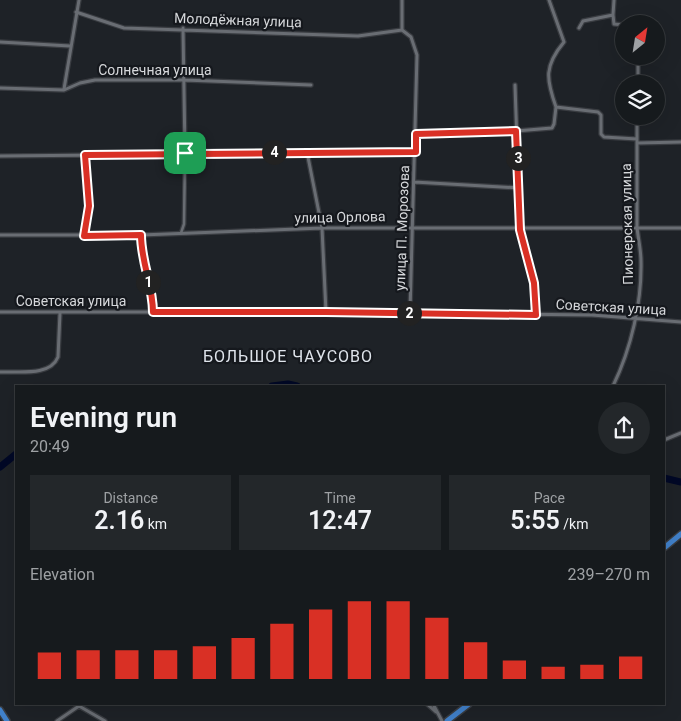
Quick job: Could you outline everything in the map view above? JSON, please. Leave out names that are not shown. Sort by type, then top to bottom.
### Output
[{"type":"highway","points":[[665,547],[681,534]]},
{"type":"highway","points":[[447,721],[468,705]]},
{"type":"highway","points":[[0,710],[7,721]]},
{"type":"street","points":[[64,90],[79,0]]},
{"type":"street","points":[[402,0],[402,30]]},
{"type":"street","points":[[416,134],[552,128],[556,108],[549,88],[548,68],[554,54],[564,42],[549,0]]},
{"type":"street","points":[[614,0],[613,15],[615,24]]},
{"type":"street","name":"Молодёжная улица","points":[[76,12],[124,28],[183,28],[358,36],[402,30]]},
{"type":"street","points":[[579,28],[583,21],[613,15]]},
{"type":"street","points":[[181,234],[184,224],[185,153],[183,28]]},
{"type":"street","name":"улица П. Морозова","points":[[402,30],[411,37],[417,54],[416,152],[410,313]]},
{"type":"street","points":[[0,42],[70,46]]},
{"type":"street","name":"Солнечная улица","points":[[0,88],[64,90],[88,80],[184,80],[311,85]]},
{"type":"street","points":[[514,85],[520,188],[520,230],[534,283],[536,315]]},
{"type":"street","points":[[556,108],[598,112],[601,115],[601,134],[604,137],[637,141],[681,142]]},
{"type":"street","name":"Пионерская улица","points":[[613,385],[621,369],[635,317],[641,281],[641,259],[637,230],[637,125]]},
{"type":"street","points":[[307,152],[322,228],[326,312]]},
{"type":"street","points":[[0,156],[416,152]]},
{"type":"street","points":[[84,236],[89,206],[85,155]]},
{"type":"street","points":[[414,182],[520,188]]},
{"type":"street","name":"улица Орлова","points":[[0,235],[141,235],[322,228],[637,230],[681,228]]},
{"type":"street","points":[[141,235],[141,251],[153,299],[153,312]]},
{"type":"street","name":"Советская улица","points":[[0,312],[410,313],[635,317],[681,322]]},
{"type":"street","points":[[0,372],[40,370],[50,368],[55,364],[58,357],[60,313]]},
{"type":"street","points":[[665,440],[681,433]]},
{"type":"street","points":[[57,721],[80,705],[105,721]]},
{"type":"street","points":[[428,705],[442,721]]},
{"type":"street","points":[[434,705],[436,712]]},
{"type":"waterway","points":[[280,385],[292,385]]},
{"type":"waterway","points":[[0,467],[15,455]]},
{"type":"waterway","points":[[665,478],[681,482]]},
{"type":"district","name":"БОЛЬШОЕ ЧАУСОВО","points":[[288,356]]},
{"type":"route","points":[[516,131],[520,188],[520,230],[534,283],[536,315],[153,312],[153,299],[141,251],[141,235],[84,236],[89,206],[85,155],[185,153],[416,152],[416,134],[516,131]]}]
